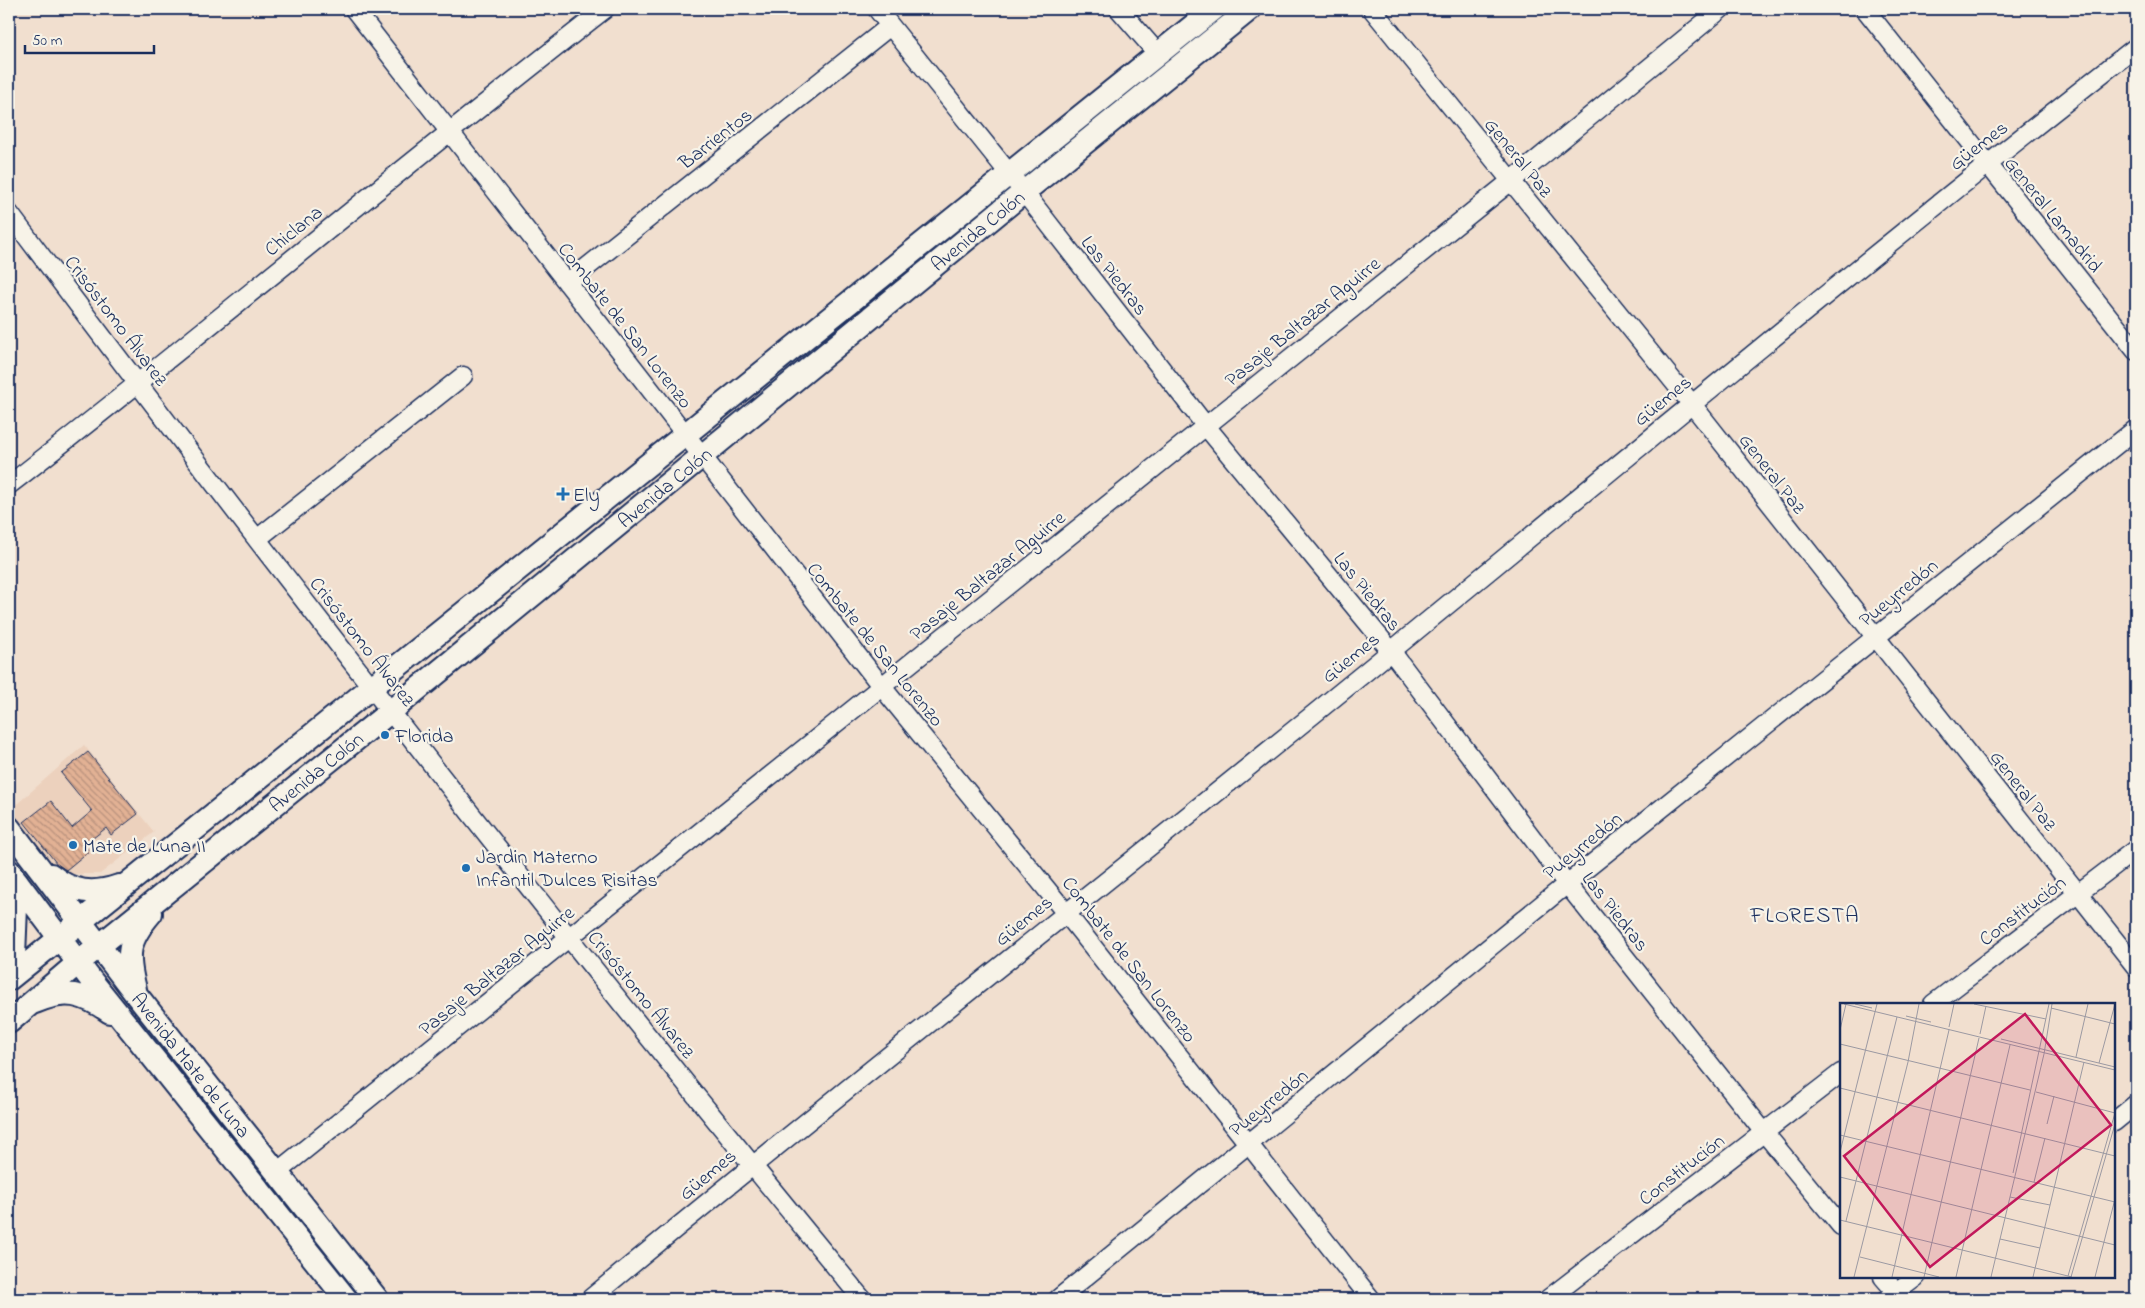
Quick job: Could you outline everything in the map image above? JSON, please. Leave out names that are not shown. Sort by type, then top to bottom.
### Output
[{"type":"main road","name":"Avenida Colón","points":[[9,979],[1214,9]]},
{"type":"main road","name":"Avenida Colón","points":[[9,1022],[25,1006],[168,893],[1250,9]]},
{"type":"main road","name":"Avenida Mate de Luna","points":[[9,828],[138,997],[377,1299]]},
{"type":"main road","points":[[39,866],[73,890],[93,893],[134,880]]},
{"type":"main road","points":[[9,974],[14,956],[13,876]]},
{"type":"main road","name":"Avenida Mate de Luna","points":[[13,876],[58,938],[346,1299]]},
{"type":"main road","points":[[138,997],[129,960],[129,951],[143,922],[168,893]]},
{"type":"main road","points":[[25,1006],[54,994],[73,995],[86,998],[125,1022]]},
{"type":"street","name":"Combate de San Lorenzo","points":[[354,9],[701,458],[882,687],[1066,913],[1371,1299]]},
{"type":"street","name":"Chiclana","points":[[9,485],[138,385],[447,131],[604,9]]},
{"type":"street","name":"Las Piedras","points":[[877,9],[1024,192],[1205,425],[1391,651],[1567,884],[1763,1132],[1840,1225]]},
{"type":"street","points":[[1119,9],[1158,54]]},
{"type":"street","name":"General Paz","points":[[1372,9],[1691,403],[2136,966]]},
{"type":"street","name":"Pasaje Baltazar Aguirre","points":[[277,1172],[882,687],[1205,425],[1512,181],[1721,9]]},
{"type":"street","name":"General Lamadrid","points":[[1865,9],[2136,351]]},
{"type":"street","name":"Barrientos","points":[[567,283],[890,26]]},
{"type":"street","name":"Güemes","points":[[590,1299],[752,1165],[1391,651],[1691,403],[1987,164],[2136,47]]},
{"type":"street","name":"Crisóstomo Álvarez","points":[[9,213],[138,385],[372,687],[570,938],[862,1299]]},
{"type":"street","points":[[258,539],[463,376]]},
{"type":"street","name":"Pueyrredón","points":[[1058,1299],[1567,884],[2136,429]]},
{"type":"street","name":"Constitución","points":[[1934,1003],[2136,849]]},
{"type":"street","name":"Constitución","points":[[1548,1299],[1840,1074]]},
{"type":"street","points":[[2115,1121],[2136,1104]]},
{"type":"street","points":[[1885,1278],[1895,1297],[1915,1278]]},
{"type":"shaded area","points":[[84,745],[154,832],[100,874],[54,874],[9,816],[9,811]]},
{"type":"building","points":[[88,752],[138,814],[111,835],[106,828],[84,845],[89,851],[66,870],[57,864],[24,822],[51,801],[72,828],[92,811],[61,773]]},
{"type":"place","name":"Ely","points":[[563,494]]},
{"type":"place","name":"Florida","points":[[385,735]]},
{"type":"place","name":"Mate de Luna II","points":[[73,845]]},
{"type":"place","name":"Jardin Materno Infantil Dulces Risitas","points":[[466,868]]},
{"type":"district","name":"FLORESTA","points":[[1805,914]]}]
